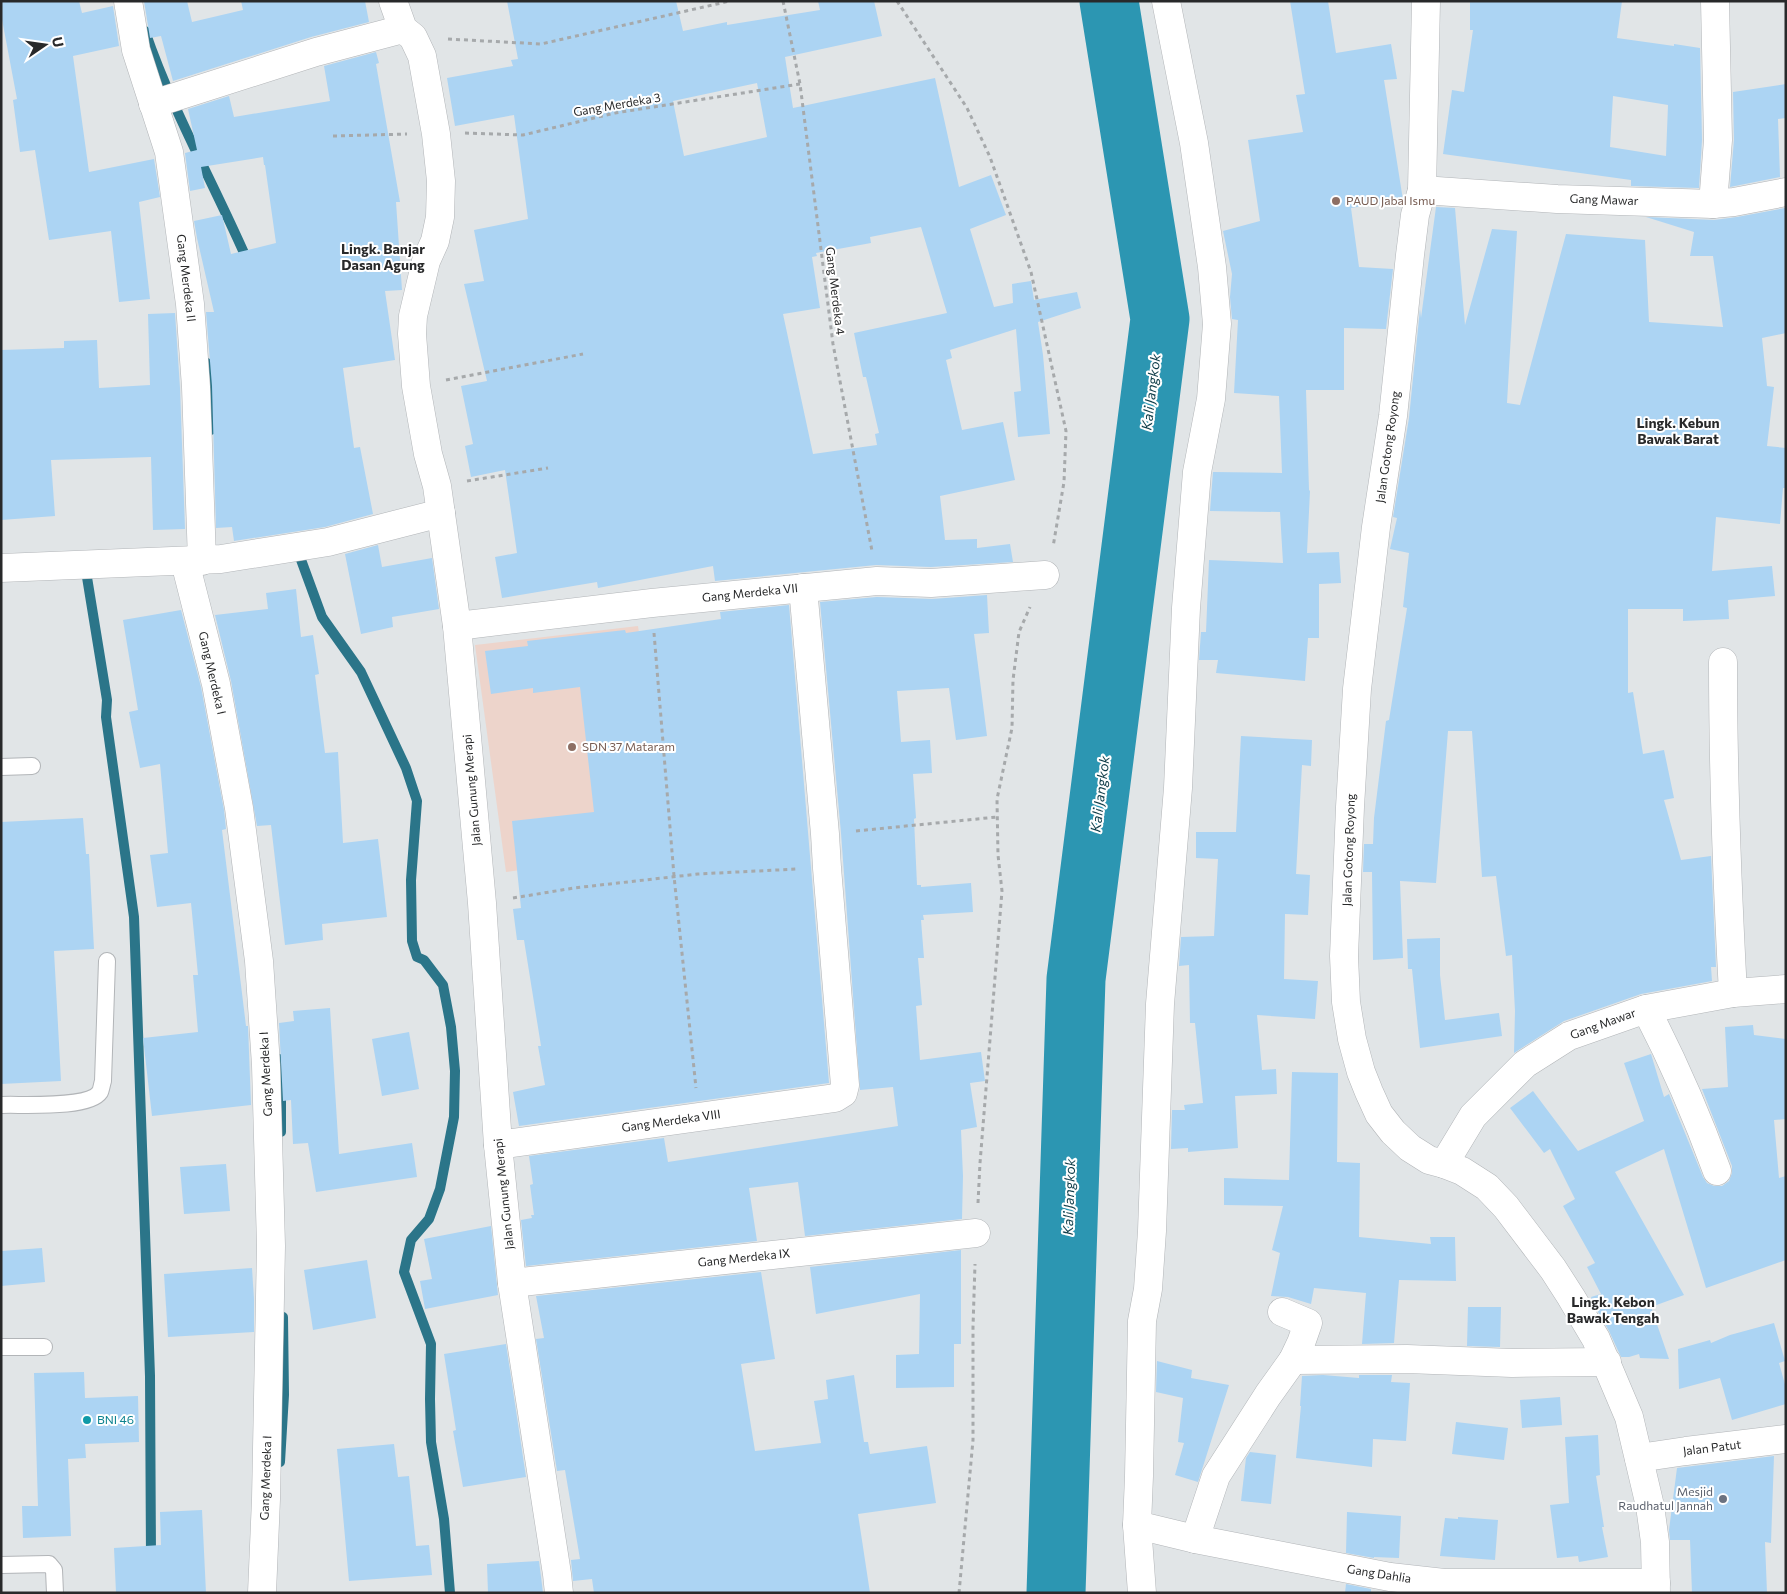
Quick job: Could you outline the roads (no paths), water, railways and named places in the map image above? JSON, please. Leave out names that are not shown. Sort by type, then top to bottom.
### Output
[{"type":"street","name":"Gang Merdeka II","points":[[128,1],[136,50],[169,99],[169,152],[190,304],[196,396],[193,561]]},
{"type":"street","name":"Jalan Gunung Merapi","points":[[393,1],[408,33],[422,56],[436,134],[441,181],[440,217],[435,241],[426,261],[413,316],[412,334],[416,386],[428,454],[437,486],[457,626],[482,902],[498,1145],[512,1283],[556,1565],[558,1593]]},
{"type":"street","points":[[1142,1593],[1137,1526],[1140,1476],[1142,1321],[1148,1289],[1160,1004],[1179,778],[1186,608],[1197,472],[1211,399],[1217,324],[1212,267],[1194,143],[1166,1]]},
{"type":"street","name":"Jalan Gotong Royong","points":[[1426,1],[1422,190],[1415,215],[1393,416],[1376,527],[1357,689],[1344,956],[1346,1002],[1352,1039],[1361,1072],[1379,1114],[1393,1132],[1410,1148],[1430,1160],[1462,1171],[1487,1187],[1506,1207],[1571,1297],[1596,1339],[1629,1417],[1639,1458],[1650,1506],[1656,1588]]},
{"type":"street","points":[[1714,204],[1718,140],[1715,1]]},
{"type":"street","points":[[169,99],[316,52],[408,33]]},
{"type":"street","name":"Gang Mawar","points":[[1422,190],[1558,199],[1714,204],[1786,192]]},
{"type":"street","points":[[1,568],[193,561],[282,550],[328,542],[441,513]]},
{"type":"street","name":"Gang Merdeka I","points":[[193,561],[239,808],[258,961],[263,1018],[271,1255],[262,1593]]},
{"type":"street","name":"Gang Merdeka VII","points":[[457,626],[652,603],[878,581],[931,583],[1045,574]]},
{"type":"street","name":"Gang Merdeka VIII","points":[[498,1145],[835,1098],[843,1093],[845,1085],[803,588]]},
{"type":"street","points":[[1723,662],[1726,860],[1733,993]]},
{"type":"street","name":"Gang Mawar","points":[[1444,1164],[1473,1116],[1525,1064],[1569,1036],[1646,1009],[1733,993],[1786,989]]},
{"type":"street","points":[[1646,1009],[1674,1062],[1697,1116],[1717,1171]]},
{"type":"street","name":"Gang Merdeka IX","points":[[512,1283],[976,1234]]},
{"type":"street","points":[[1195,1539],[1216,1476],[1293,1360],[1301,1343],[1308,1323],[1282,1312]]},
{"type":"street","points":[[1293,1360],[1407,1359],[1512,1363],[1607,1362]]},
{"type":"street","name":"Jalan Patut","points":[[1639,1458],[1786,1439]]},
{"type":"street","name":"Gang Dahlia","points":[[1137,1526],[1390,1577],[1444,1583],[1656,1588]]},
{"type":"lane","points":[[1,767],[32,766]]},
{"type":"lane","points":[[1,1105],[75,1104],[88,1100],[99,1093],[103,1081],[106,961]]},
{"type":"lane","points":[[1,1347],[44,1347]]},
{"type":"lane","points":[[1,1565],[49,1564],[54,1570],[54,1593]]},
{"type":"waterway","name":"Kali Jangkok","points":[[1056,1593],[1076,979],[1160,319],[1109,1]]},
{"type":"waterway","points":[[145,31],[180,118],[248,262]]},
{"type":"waterway","points":[[207,363],[211,388],[211,430]]},
{"type":"waterway","points":[[299,547],[300,557],[322,617],[361,672],[406,768],[417,801],[411,880],[412,941],[417,957],[424,960],[443,985],[451,1027],[455,1071],[454,1117],[440,1189],[429,1219],[411,1240],[404,1272],[431,1344],[431,1442],[444,1519],[450,1593]]},
{"type":"waterway","points":[[85,565],[107,700],[106,717],[134,917],[150,1376],[151,1559]]},
{"type":"waterway","points":[[279,1059],[281,1132]]},
{"type":"waterway","points":[[280,1462],[284,1395],[283,1317]]},
{"type":"place","name":"PAUD Jabal Ismu","points":[[1336,201]]},
{"type":"place","name":"SDN 37 Mataram","points":[[572,747]]},
{"type":"place","name":"BNI 46","points":[[87,1420]]},
{"type":"place","name":"Mesjid Raudhatul Jannah","points":[[1723,1499]]},
{"type":"district","name":"Lingk. Banjar Dasan Agung","points":[[383,258]]},
{"type":"district","name":"Lingk. Kebun Bawak Barat","points":[[1678,432]]},
{"type":"district","name":"Lingk. Kebon Bawak Tengah","points":[[1613,1310]]}]
